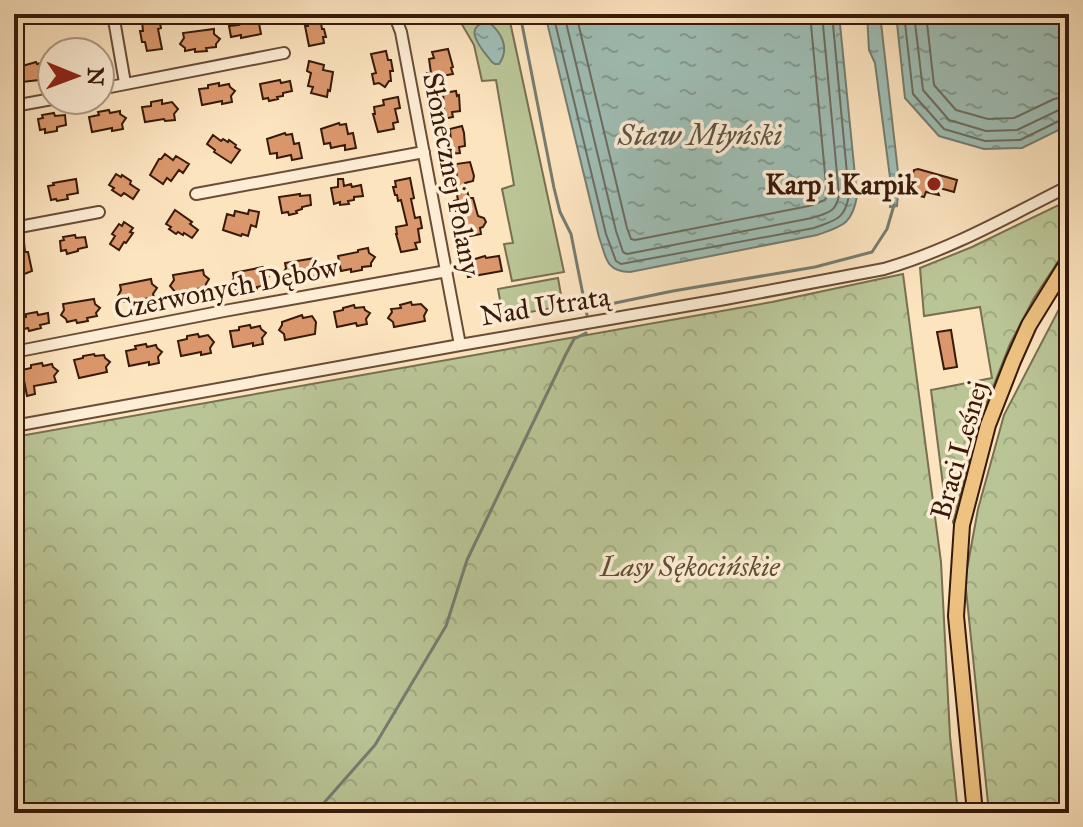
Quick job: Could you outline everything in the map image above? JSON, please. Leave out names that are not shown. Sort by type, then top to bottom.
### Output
[{"type":"main road","name":"Braci Leśnej","points":[[975,813],[956,616],[962,525],[988,425],[1013,361],[1029,325],[1069,260]]},
{"type":"street","points":[[113,14],[125,83]]},
{"type":"street","name":"Słonecznej Polany","points":[[394,14],[401,32],[460,345]]},
{"type":"street","points":[[116,85],[284,53]]},
{"type":"street","points":[[14,106],[36,102]]},
{"type":"street","points":[[196,194],[424,152]]},
{"type":"street","name":"Nad Utratą","points":[[14,426],[884,269],[973,235],[1069,186]]},
{"type":"street","points":[[14,228],[99,212]]},
{"type":"street","name":"Czerwonych Dębów","points":[[14,352],[447,271]]},
{"type":"green space","points":[[507,14],[509,17],[564,272],[512,281],[504,244],[513,243],[502,189],[514,185],[496,80],[482,81],[474,45],[457,16]]},
{"type":"green space","points":[[1069,200],[1069,245],[1034,298],[1010,344],[982,415],[953,522],[945,501],[931,390],[992,378],[980,307],[924,316],[920,268],[972,247]]},
{"type":"green space","name":"Lasy Sękocińskie","points":[[903,274],[941,562],[950,736],[958,813],[14,813],[14,437],[772,302]]},
{"type":"green space","points":[[558,278],[563,306],[503,317],[498,289]]},
{"type":"green space","points":[[1069,290],[1069,813],[989,813],[965,580],[978,509],[1004,415]]},
{"type":"water","name":"Staw Młyński","points":[[545,14],[839,14],[857,196],[849,219],[817,235],[630,272],[611,266],[599,237]]},
{"type":"water","points":[[867,14],[880,14],[899,181],[897,206],[890,207],[891,185],[875,63],[869,50]]},
{"type":"water","points":[[896,14],[1069,14],[1069,125],[1022,148],[984,149],[939,136],[905,98]]},
{"type":"water","points":[[488,22],[503,41],[504,53],[499,64],[492,62],[476,39],[476,28]]},
{"type":"building","points":[[316,14],[326,37],[323,37],[324,43],[309,46],[306,16]]},
{"type":"building","points":[[148,15],[159,18],[162,49],[147,51],[145,42],[142,42],[142,21]]},
{"type":"building","points":[[244,18],[258,18],[261,34],[231,37],[229,26],[239,25],[238,22],[244,21]]},
{"type":"building","points":[[214,29],[214,34],[220,39],[216,47],[206,48],[207,51],[185,51],[180,44],[183,33]]},
{"type":"building","points":[[448,49],[453,74],[442,76],[443,81],[428,84],[427,73],[431,73],[429,59],[434,58],[432,52]]},
{"type":"building","points":[[386,51],[393,71],[390,71],[391,81],[385,87],[374,84],[372,74],[376,73],[371,54]]},
{"type":"building","points":[[309,61],[324,65],[323,70],[333,72],[327,97],[311,93],[313,87],[308,86],[311,73],[307,71]]},
{"type":"building","points":[[36,62],[36,80],[22,82],[19,67]]},
{"type":"building","points":[[280,80],[281,83],[290,81],[292,91],[283,93],[278,99],[263,99],[260,84]]},
{"type":"building","points":[[219,83],[219,86],[229,84],[235,91],[231,96],[232,102],[202,105],[199,89]]},
{"type":"building","points":[[456,91],[460,111],[452,112],[453,117],[443,119],[443,93]]},
{"type":"building","points":[[398,97],[400,108],[395,109],[398,122],[393,123],[394,129],[378,132],[374,107],[384,105],[383,100]]},
{"type":"building","points":[[162,100],[162,104],[172,102],[178,109],[174,114],[175,120],[145,122],[142,107]]},
{"type":"building","points":[[120,111],[126,118],[123,129],[92,132],[89,117],[116,116],[116,112]]},
{"type":"building","points":[[65,116],[66,125],[57,127],[57,131],[45,133],[45,129],[40,130],[38,119]]},
{"type":"building","points":[[346,124],[348,134],[353,133],[356,148],[345,150],[345,145],[331,148],[330,143],[324,144],[321,129]]},
{"type":"building","points":[[462,126],[465,146],[459,147],[460,153],[449,154],[450,129]]},
{"type":"building","points":[[292,134],[294,144],[299,143],[302,158],[292,160],[291,155],[277,158],[277,153],[270,154],[267,139]]},
{"type":"building","points":[[213,135],[221,141],[229,140],[240,150],[231,163],[207,144]]},
{"type":"building","points":[[165,154],[173,160],[176,156],[189,164],[183,173],[179,170],[171,181],[167,178],[163,184],[150,175]]},
{"type":"building","points":[[470,162],[473,181],[465,183],[469,198],[473,198],[478,216],[486,222],[480,228],[481,234],[465,237],[454,201],[458,200],[454,180],[457,179],[456,164]]},
{"type":"building","name":"Karp i Karpik","points":[[914,170],[957,180],[954,192],[936,187],[939,195],[926,192],[924,197],[912,194],[911,181]]},
{"type":"building","points":[[116,174],[131,181],[130,184],[139,190],[133,199],[112,190],[114,188],[109,185]]},
{"type":"building","points":[[410,178],[415,218],[420,217],[422,228],[418,229],[420,242],[415,243],[417,249],[401,252],[396,227],[407,225],[401,200],[398,201],[393,187],[396,187],[395,181]]},
{"type":"building","points":[[76,179],[78,193],[67,195],[68,199],[51,200],[48,186]]},
{"type":"building","points":[[338,179],[343,179],[344,186],[361,185],[363,196],[354,197],[354,200],[348,201],[349,204],[334,204],[331,188],[338,187]]},
{"type":"building","points":[[310,195],[311,205],[302,207],[297,213],[282,213],[279,197]]},
{"type":"building","points":[[175,210],[198,230],[192,238],[169,229],[171,227],[166,224]]},
{"type":"building","points":[[249,210],[259,212],[256,227],[251,225],[248,236],[223,230],[227,214],[234,216],[235,211],[248,214]]},
{"type":"building","points":[[124,222],[133,228],[130,232],[133,233],[119,250],[110,244],[115,236],[112,234]]},
{"type":"building","points":[[75,235],[76,238],[85,237],[87,247],[67,254],[66,250],[61,251],[60,241],[64,240],[63,237]]},
{"type":"building","points":[[24,242],[32,271],[22,275],[17,274],[14,244]]},
{"type":"building","points":[[368,248],[375,257],[371,266],[351,272],[351,269],[341,271],[338,256]]},
{"type":"building","points":[[485,256],[499,256],[502,271],[468,277],[465,262]]},
{"type":"building","points":[[315,258],[322,267],[319,275],[309,277],[310,280],[289,281],[283,274],[285,263]]},
{"type":"building","points":[[263,267],[269,277],[266,285],[257,287],[257,290],[236,291],[230,284],[233,273]]},
{"type":"building","points":[[203,270],[209,279],[206,287],[197,289],[197,293],[176,293],[170,286],[173,275]]},
{"type":"building","points":[[151,279],[157,288],[154,297],[144,299],[145,302],[124,302],[118,296],[120,285]]},
{"type":"building","points":[[94,299],[100,308],[97,316],[87,318],[88,321],[67,322],[61,315],[63,304]]},
{"type":"building","points":[[411,302],[412,305],[421,304],[427,310],[425,321],[394,327],[388,318],[391,309]]},
{"type":"building","points":[[354,305],[355,308],[364,307],[370,313],[367,324],[337,327],[334,312]]},
{"type":"building","points":[[37,312],[38,315],[48,313],[49,323],[29,331],[28,328],[24,329],[22,318]]},
{"type":"building","points":[[302,315],[303,318],[312,316],[316,322],[315,334],[285,340],[279,330],[282,322]]},
{"type":"building","points":[[250,325],[251,328],[260,326],[266,333],[262,338],[263,344],[233,347],[230,331]]},
{"type":"building","points":[[951,330],[957,367],[944,369],[937,332]]},
{"type":"building","points":[[198,334],[199,337],[208,335],[214,342],[211,353],[181,356],[178,341]]},
{"type":"building","points":[[146,344],[147,347],[156,345],[162,352],[158,357],[159,363],[129,366],[126,351]]},
{"type":"building","points":[[94,354],[104,355],[110,362],[107,372],[79,378],[74,360]]},
{"type":"building","points":[[42,363],[43,366],[52,364],[58,371],[54,376],[56,382],[34,386],[35,394],[27,396],[22,370]]},
{"type":"waterway","points":[[520,14],[554,188],[560,212],[571,234],[587,315]]},
{"type":"waterway","points":[[586,309],[815,267],[872,252],[887,229],[894,205]]},
{"type":"waterway","points":[[315,813],[375,745],[446,626],[467,560],[566,354],[574,339],[586,333]]},
{"type":"place","name":"Karp i Karpik","points":[[934,184]]}]
